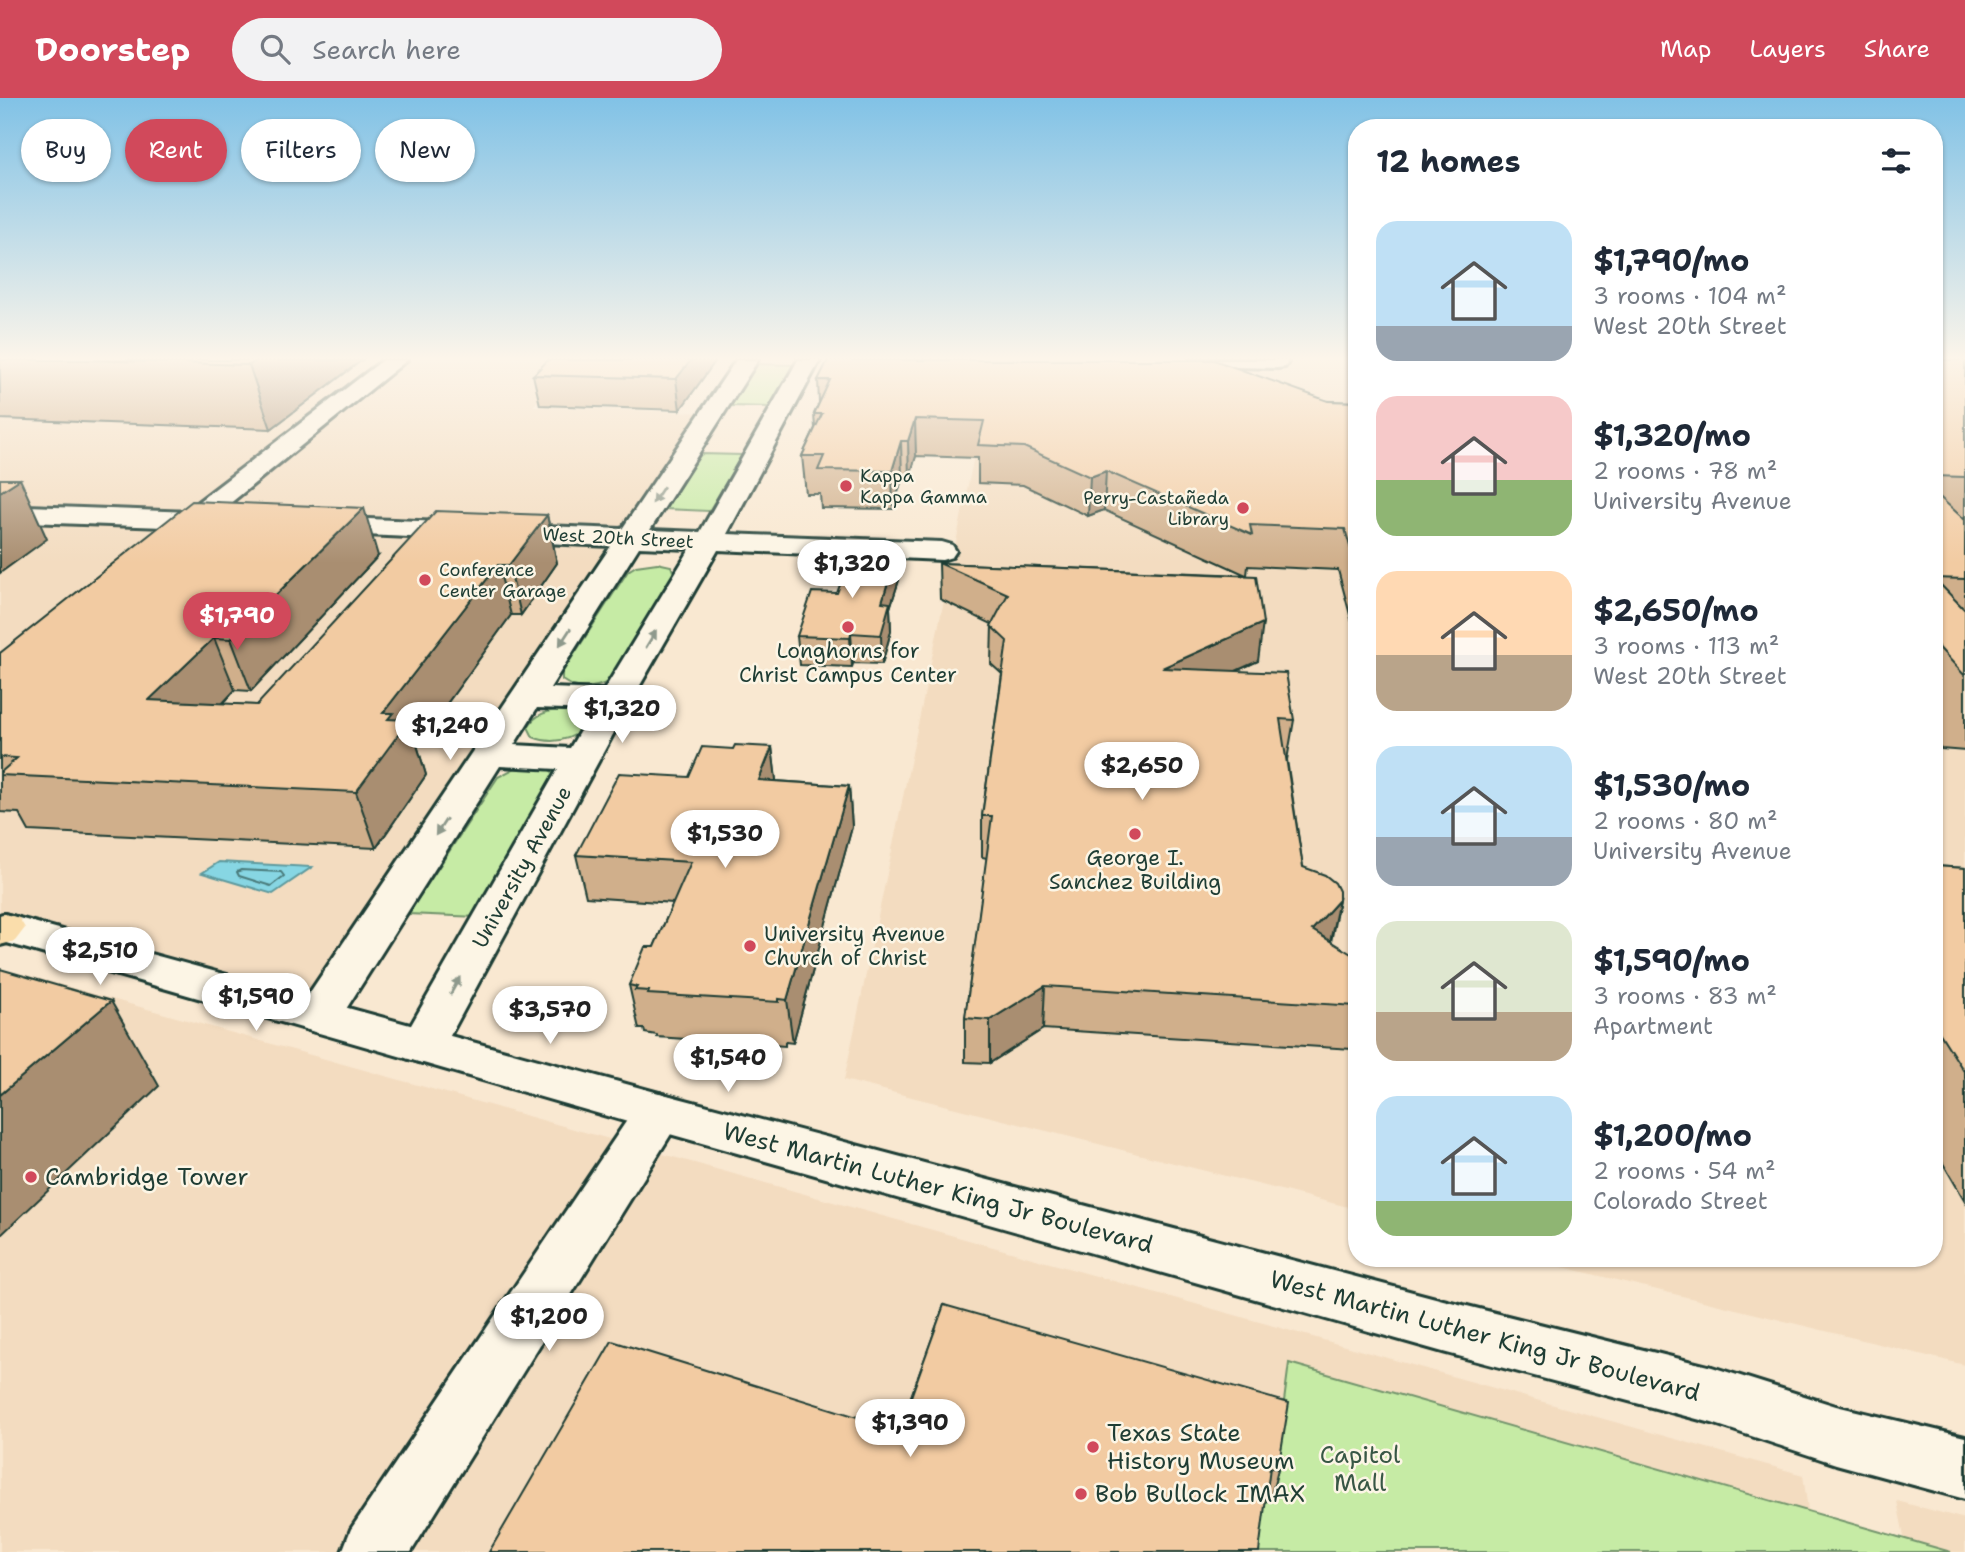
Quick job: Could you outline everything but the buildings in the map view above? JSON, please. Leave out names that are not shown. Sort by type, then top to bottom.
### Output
[{"type":"street","points":[[192,520],[309,428]]},
{"type":"street","points":[[318,1016],[702,428]]},
{"type":"street","name":"University Avenue","points":[[422,1046],[614,701],[709,542],[772,428]]},
{"type":"street","points":[[0,513],[232,522]]},
{"type":"street","name":"West 20th Street","points":[[297,524],[942,551]]},
{"type":"street","points":[[527,697],[614,701]]},
{"type":"street","points":[[489,754],[582,760]]},
{"type":"street","name":"West Martin Luther King Jr Boulevard","points":[[1,928],[659,1112],[1443,1326],[1712,1395],[1836,1435],[1965,1468]]},
{"type":"street","points":[[374,1552],[659,1112]]},
{"type":"shaded area","points":[[0,428],[695,428],[625,533],[0,501]]},
{"type":"shaded area","points":[[980,428],[1348,428],[1348,1207],[844,1080]]},
{"type":"shaded area","points":[[1943,428],[1965,428],[1965,1365],[1563,1267],[1943,1267]]},
{"type":"shaded area","points":[[0,513],[629,538],[318,1016],[0,926]]},
{"type":"shaded area","points":[[23,974],[1803,1475],[1814,1552],[0,1552],[0,992]]},
{"type":"shaded area","points":[[1897,1501],[1965,1519],[1965,1552],[1907,1552]]},
{"type":"green space","points":[[701,454],[742,455],[709,511],[665,509]]},
{"type":"green space","points":[[657,563],[671,566],[674,574],[616,676],[603,684],[589,687],[575,686],[562,680],[562,673],[628,571],[636,566]]},
{"type":"green space","points":[[561,709],[585,714],[588,717],[586,728],[561,740],[547,741],[533,737],[528,727],[534,719]]},
{"type":"green space","points":[[521,765],[545,766],[556,775],[478,917],[408,914],[498,777]]},
{"type":"green space","name":"Capitol Mall","points":[[1289,1363],[1951,1552],[1254,1552],[1261,1499],[1271,1501]]},
{"type":"water","points":[[219,862],[312,867],[273,894],[202,873]]},
{"type":"place","name":"Kappa Kappa Gamma","points":[[846,486]]},
{"type":"place","name":"Perry-Castañeda Library","points":[[1243,508]]},
{"type":"place","name":"Conference Center Garage","points":[[425,580]]},
{"type":"place","name":"Longhorns for Christ Campus Center","points":[[848,627]]},
{"type":"place","name":"George I. Sanchez Building","points":[[1135,834]]},
{"type":"place","name":"University Avenue Church of Christ","points":[[750,946]]},
{"type":"place","name":"Cambridge Tower","points":[[31,1177]]},
{"type":"place","name":"Texas State History Museum","points":[[1093,1447]]},
{"type":"place","name":"Bob Bullock IMAX","points":[[1081,1494]]}]
